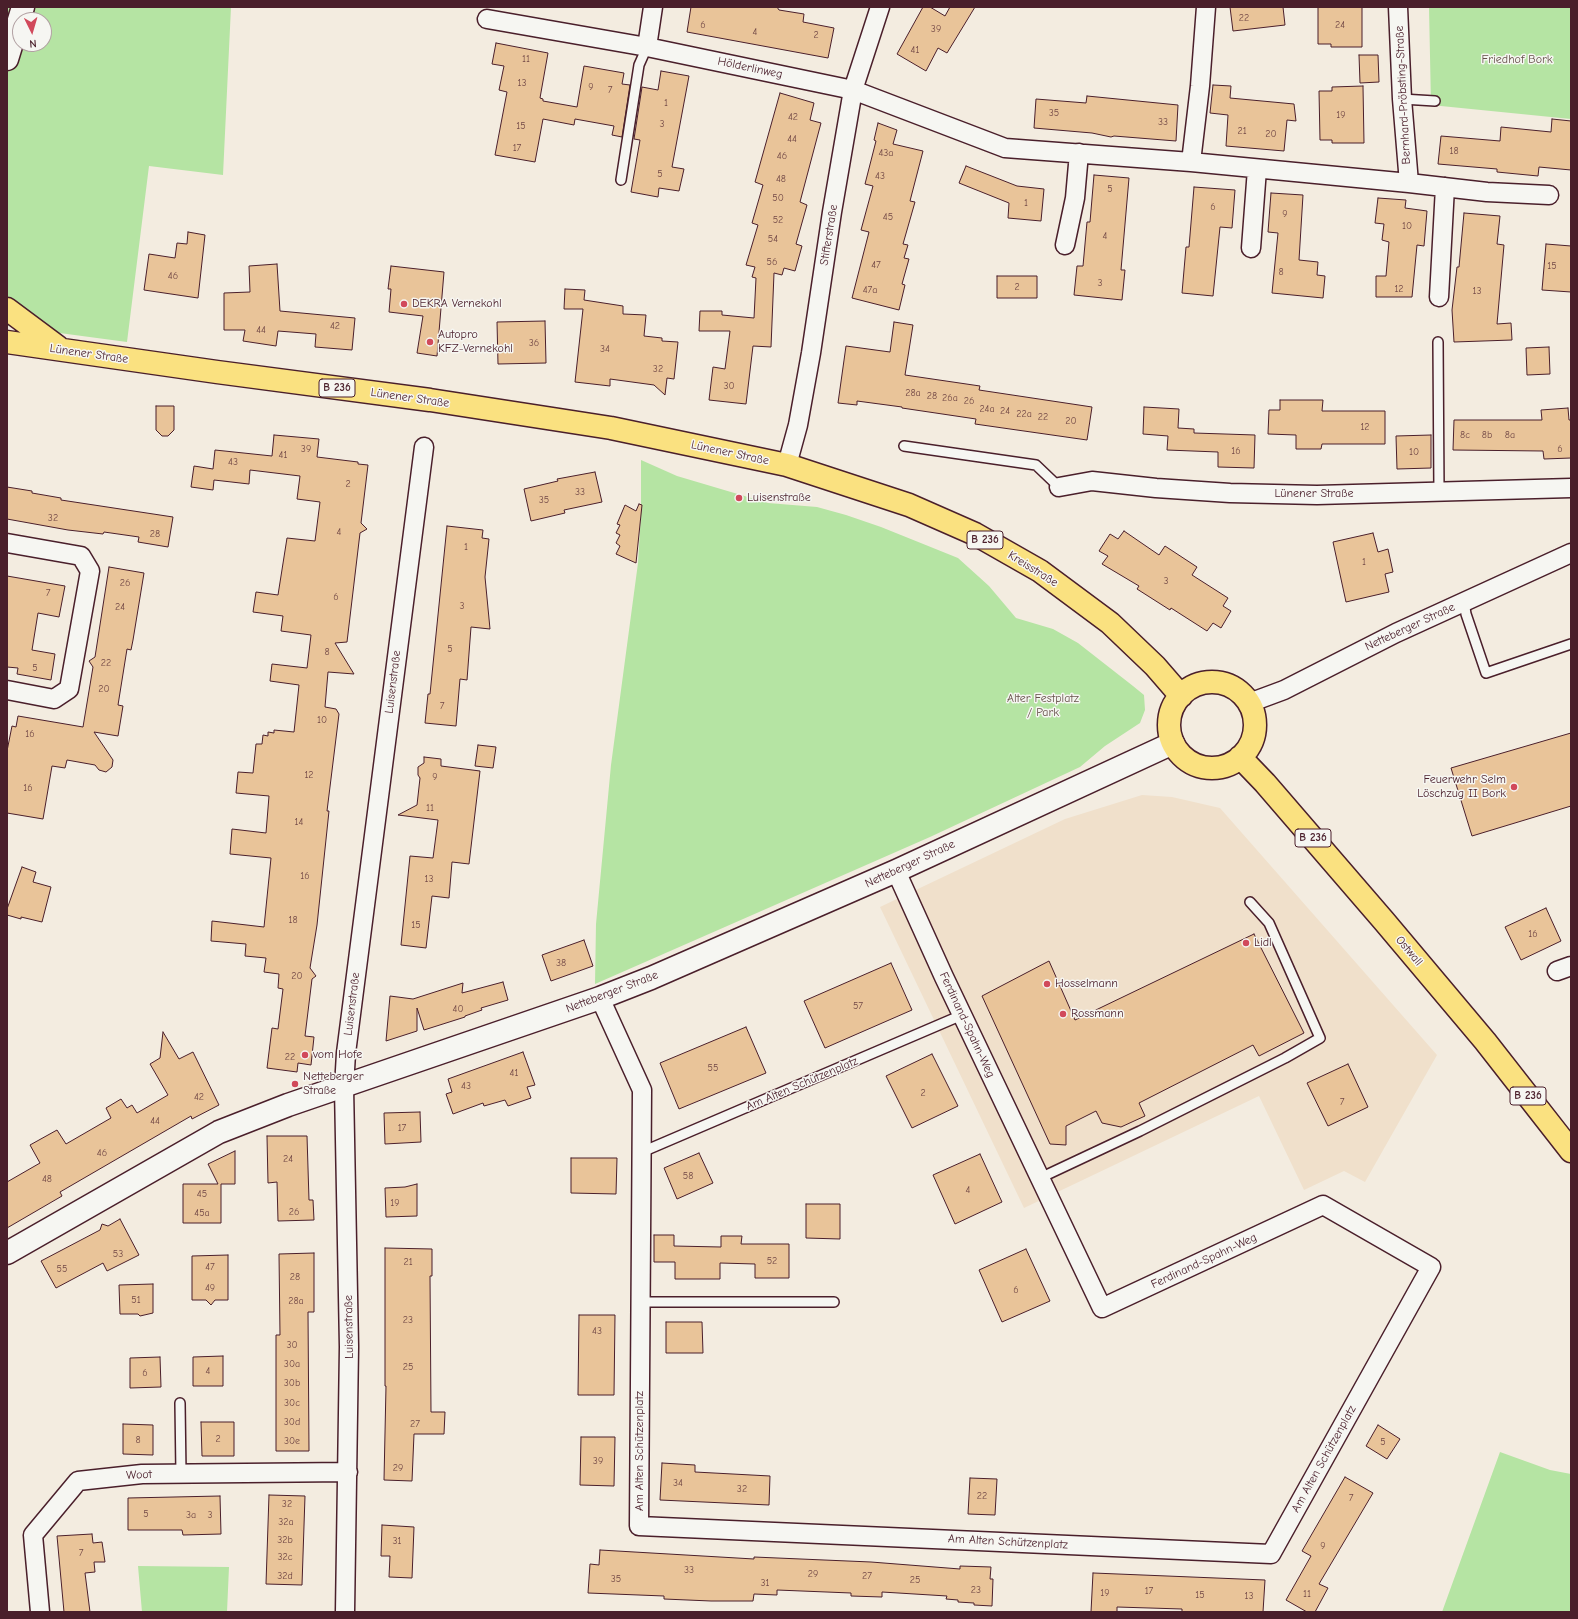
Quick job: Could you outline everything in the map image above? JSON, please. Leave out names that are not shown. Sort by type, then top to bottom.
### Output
[{"type":"main road","name":"B 236","points":[[7,309],[63,350]]},
{"type":"main road","name":"Lünener Straße","points":[[7,342],[430,400],[611,428],[787,465]]},
{"type":"main road","name":"Kreisstraße","points":[[787,465],[909,504],[974,534],[1040,571],[1110,623],[1155,666],[1181,696]]},
{"type":"main road","points":[[1217,682],[1229,686],[1241,693],[1249,703],[1254,717],[1254,732],[1249,746],[1240,757],[1226,765],[1211,768],[1195,764],[1182,757],[1173,743],[1169,731],[1169,718],[1173,706],[1181,696],[1197,685],[1217,682]]},
{"type":"main road","name":"Ostwall","points":[[1240,757],[1265,783],[1485,1041],[1571,1151]]},
{"type":"street","points":[[7,59],[23,7]]},
{"type":"street","points":[[647,46],[654,7]]},
{"type":"street","name":"Stifterstraße","points":[[787,465],[798,425],[811,353],[832,212],[853,90],[880,7]]},
{"type":"street","points":[[1191,162],[1200,86],[1206,7]]},
{"type":"street","name":"Bernhard-Pröbsting-Straße","points":[[1398,7],[1402,99],[1409,183]]},
{"type":"street","name":"Hölderlinweg","points":[[487,19],[647,46],[853,90],[1005,148]]},
{"type":"street","name":"Bernhard-Pröbsting-Straße","points":[[1005,148],[1191,162],[1487,192],[1549,195]]},
{"type":"street","points":[[1065,245],[1075,198],[1079,153]]},
{"type":"street","points":[[1251,248],[1258,169]]},
{"type":"street","points":[[1439,297],[1445,187]]},
{"type":"street","name":"Luisenstraße","points":[[345,1612],[349,1347],[344,1087],[358,952],[424,447]]},
{"type":"street","name":"Lünener Straße","points":[[1059,487],[1092,481],[1156,488],[1230,493],[1317,495],[1571,488]]},
{"type":"street","points":[[7,543],[81,556],[90,571],[69,689],[54,699],[7,690]]},
{"type":"street","name":"Netteberger Straße","points":[[1249,703],[1284,690],[1396,633],[1571,553]]},
{"type":"street","name":"Netteberger Straße","points":[[7,1253],[219,1132],[288,1105],[600,998],[896,871],[1173,743]]},
{"type":"street","name":"Ferdinand-Spahn-Weg","points":[[896,871],[962,1016],[1102,1308],[1323,1205],[1431,1267]]},
{"type":"street","name":"Am Alten Schützenplatz","points":[[600,998],[642,1090],[639,1526],[1270,1554],[1431,1267]]},
{"type":"street","name":"Woot","points":[[40,1612],[33,1534],[78,1481],[142,1474],[348,1472]]},
{"type":"lane","points":[[621,180],[639,65],[647,46]]},
{"type":"lane","points":[[1402,99],[1435,101]]},
{"type":"lane","points":[[1438,342],[1439,492]]},
{"type":"lane","points":[[904,446],[1036,464],[1059,487]]},
{"type":"lane","points":[[1464,602],[1466,614],[1486,673],[1571,644]]},
{"type":"lane","points":[[1040,1178],[1140,1131],[1285,1058],[1320,1038],[1269,923],[1250,902]]},
{"type":"lane","name":"Am Alten Schützenplatz","points":[[642,1152],[962,1016]]},
{"type":"lane","points":[[641,1302],[834,1302]]},
{"type":"lane","points":[[180,1403],[181,1474]]},
{"type":"shaded area","points":[[1142,795],[1172,797],[1220,808],[1437,1055],[1365,1182],[1344,1171],[1304,1190],[1259,1096],[1024,1208],[880,907],[1065,819]]},
{"type":"green space","points":[[7,7],[231,7],[223,175],[149,166],[127,342],[7,326]]},
{"type":"green space","name":"Friedhof Bork","points":[[1429,7],[1571,7],[1571,119],[1431,105]]},
{"type":"green space","name":"Alter Festplatz / Park","points":[[641,460],[677,476],[768,503],[817,507],[846,515],[881,527],[958,558],[989,586],[1016,618],[1053,629],[1078,643],[1144,695],[1145,710],[1140,723],[1105,746],[1080,767],[930,837],[595,984],[596,924],[611,765],[638,563],[641,513]]},
{"type":"green space","points":[[1500,1452],[1550,1470],[1571,1474],[1571,1612],[1442,1612]]},
{"type":"green space","points":[[138,1566],[229,1567],[227,1612],[142,1612]]},
{"type":"building","points":[[691,7],[777,7],[779,10],[804,14],[803,22],[834,28],[828,58],[687,32]]},
{"type":"building","points":[[923,7],[930,7],[945,16],[950,7],[975,7],[947,53],[938,48],[926,71],[897,54]]},
{"type":"building","points":[[1230,7],[1283,7],[1285,25],[1233,31]]},
{"type":"building","points":[[1318,7],[1362,7],[1362,47],[1331,47],[1331,44],[1318,44]]},
{"type":"building","points":[[496,43],[548,53],[540,98],[543,99],[543,101],[577,107],[584,66],[624,73],[622,84],[630,85],[622,137],[612,135],[614,126],[575,119],[574,125],[543,119],[535,162],[495,155],[507,92],[499,90],[504,66],[492,64]]},
{"type":"building","points":[[1359,55],[1378,55],[1379,82],[1360,83]]},
{"type":"building","points":[[661,71],[689,76],[672,167],[684,169],[679,191],[659,188],[658,197],[631,192],[640,140],[634,139],[642,87],[658,90]]},
{"type":"building","points":[[1213,85],[1231,86],[1230,98],[1294,104],[1296,121],[1287,120],[1284,151],[1226,146],[1228,115],[1210,113]]},
{"type":"building","points":[[1363,86],[1364,143],[1332,143],[1332,140],[1320,140],[1319,91],[1332,91],[1332,87]]},
{"type":"building","points":[[780,93],[814,103],[810,120],[821,123],[800,202],[807,205],[796,244],[802,246],[795,271],[784,268],[782,275],[774,273],[771,347],[753,346],[746,404],[709,400],[713,367],[725,369],[730,331],[699,331],[700,311],[722,311],[722,315],[754,318],[756,278],[752,277],[755,267],[746,265],[758,225],[752,223],[763,185],[755,182]]},
{"type":"building","points":[[1087,96],[1178,105],[1176,141],[1111,137],[1092,133],[1034,128],[1036,99],[1086,103]]},
{"type":"building","points":[[1552,119],[1571,121],[1571,170],[1539,167],[1538,176],[1497,172],[1497,169],[1438,164],[1441,136],[1500,141],[1501,127],[1551,132]]},
{"type":"building","points":[[878,123],[897,130],[893,144],[923,151],[910,201],[915,202],[903,244],[908,245],[904,258],[909,259],[902,284],[905,285],[899,310],[852,298],[869,232],[861,230],[873,186],[865,184],[876,141],[874,140]]},
{"type":"building","points":[[966,166],[1017,186],[1044,189],[1041,221],[1008,218],[1009,203],[959,183]]},
{"type":"building","points":[[1094,175],[1129,178],[1121,270],[1125,270],[1122,300],[1074,295],[1077,266],[1083,266],[1087,222],[1090,222]]},
{"type":"building","points":[[1194,187],[1235,190],[1232,228],[1220,227],[1213,296],[1182,293],[1186,247],[1189,247]]},
{"type":"building","points":[[1271,193],[1303,195],[1299,260],[1318,262],[1317,275],[1325,276],[1323,298],[1272,293],[1278,233],[1268,232]]},
{"type":"building","points":[[1378,198],[1406,200],[1405,208],[1427,211],[1424,246],[1417,245],[1412,297],[1376,297],[1376,276],[1386,276],[1389,242],[1382,240],[1384,224],[1375,223]]},
{"type":"building","points":[[1464,213],[1500,216],[1497,244],[1504,245],[1497,324],[1511,323],[1512,340],[1454,342],[1452,310],[1457,267],[1459,267]]},
{"type":"building","points":[[188,232],[205,235],[198,298],[144,290],[149,254],[175,258],[177,243],[187,244]]},
{"type":"building","points":[[1546,244],[1571,246],[1571,292],[1542,290]]},
{"type":"building","points":[[277,264],[280,311],[355,318],[352,350],[315,347],[316,334],[278,331],[276,346],[243,341],[245,330],[224,330],[224,293],[250,292],[249,266]]},
{"type":"building","points":[[391,266],[444,272],[437,356],[417,353],[423,316],[389,312],[391,289],[388,289]]},
{"type":"building","points":[[997,276],[1037,276],[1037,298],[997,298]]},
{"type":"building","points":[[565,289],[585,290],[584,300],[623,306],[623,314],[646,315],[644,336],[662,338],[662,341],[678,342],[674,379],[667,378],[665,395],[654,385],[610,379],[610,386],[575,382],[583,309],[564,309]]},
{"type":"building","points":[[545,321],[546,363],[498,364],[497,322]]},
{"type":"building","points":[[894,322],[913,325],[905,375],[980,386],[979,390],[1092,407],[1087,440],[975,424],[976,419],[902,407],[857,401],[857,405],[838,403],[846,346],[890,352]]},
{"type":"building","points":[[1549,347],[1550,374],[1527,375],[1526,348]]},
{"type":"building","points":[[1280,400],[1323,400],[1322,411],[1385,411],[1385,444],[1322,444],[1321,449],[1296,449],[1296,435],[1268,434],[1269,410],[1280,410]]},
{"type":"building","points":[[156,406],[174,406],[174,430],[168,436],[162,436],[156,430]]},
{"type":"building","points":[[1144,407],[1179,409],[1178,428],[1194,429],[1194,433],[1255,435],[1254,468],[1218,467],[1218,452],[1167,450],[1168,436],[1143,434]]},
{"type":"building","points":[[1568,408],[1569,420],[1571,420],[1571,458],[1544,459],[1543,451],[1453,450],[1454,420],[1542,420],[1541,410]]},
{"type":"building","points":[[274,435],[319,439],[317,457],[358,462],[358,464],[368,465],[361,523],[367,529],[360,533],[347,642],[335,643],[354,674],[328,672],[325,707],[336,709],[339,714],[327,811],[329,811],[317,925],[310,968],[316,976],[312,979],[305,1036],[314,1037],[311,1065],[298,1063],[297,1072],[267,1068],[272,1028],[278,1029],[283,989],[278,988],[279,974],[264,972],[266,958],[245,956],[246,944],[211,941],[212,921],[264,927],[271,858],[230,854],[232,829],[266,833],[269,796],[236,793],[238,772],[253,773],[256,744],[262,744],[263,735],[268,736],[268,732],[274,733],[274,730],[294,732],[299,685],[270,681],[272,664],[307,668],[311,635],[281,631],[283,616],[253,612],[256,592],[278,595],[287,538],[315,541],[320,502],[297,499],[300,476],[250,470],[249,484],[214,480],[213,490],[191,487],[194,466],[213,469],[215,450],[272,456]]},
{"type":"building","points":[[1431,435],[1431,468],[1397,469],[1396,436]]},
{"type":"building","points":[[595,472],[602,502],[564,510],[565,513],[531,521],[524,489],[558,481],[557,479]]},
{"type":"building","points":[[7,487],[32,491],[32,493],[61,498],[61,500],[173,517],[168,547],[138,542],[139,537],[104,532],[103,534],[68,530],[7,519]]},
{"type":"building","points":[[639,504],[642,505],[636,563],[616,554],[620,546],[616,543],[620,535],[616,533],[620,525],[617,524],[625,505],[636,511]]},
{"type":"building","points":[[447,526],[483,530],[482,538],[489,539],[485,577],[490,629],[471,627],[467,680],[460,679],[456,726],[425,723],[428,694],[430,694]]},
{"type":"building","points":[[1124,531],[1159,555],[1165,546],[1197,567],[1192,575],[1228,598],[1223,606],[1231,611],[1221,628],[1213,623],[1207,631],[1171,608],[1170,610],[1137,589],[1139,586],[1102,564],[1108,556],[1099,551],[1110,534],[1118,539]]},
{"type":"building","points":[[1373,533],[1378,552],[1388,549],[1393,572],[1385,574],[1389,592],[1346,602],[1333,542]]},
{"type":"building","points":[[109,567],[144,573],[133,640],[131,650],[127,649],[118,705],[123,706],[118,736],[94,732],[113,760],[112,767],[106,772],[99,770],[95,765],[67,760],[65,768],[52,766],[43,819],[7,813],[7,751],[12,726],[16,727],[18,716],[83,727],[93,667],[89,661],[95,657]]},
{"type":"building","points":[[7,576],[65,586],[59,617],[38,613],[32,650],[55,654],[51,680],[17,674],[18,668],[7,667]]},
{"type":"building","name":"Feuerwehr Selm Löschzug II Bork","points":[[1571,733],[1571,806],[1472,836],[1451,768]]},
{"type":"building","points":[[478,745],[496,747],[493,768],[475,766]]},
{"type":"building","points":[[424,757],[441,759],[441,766],[480,771],[469,864],[452,862],[449,898],[432,896],[426,948],[401,945],[410,856],[433,858],[438,820],[398,815],[417,805],[420,778],[418,775],[418,767],[424,763]]},
{"type":"building","points":[[22,867],[36,872],[33,882],[51,887],[42,922],[7,915],[7,909]]},
{"type":"building","points":[[1546,908],[1561,941],[1521,960],[1505,927]]},
{"type":"building","points":[[1254,934],[1304,1033],[1259,1056],[1253,1045],[1139,1103],[1145,1116],[1121,1127],[1102,1123],[1096,1111],[1066,1126],[1066,1145],[1050,1144],[982,996],[1049,961],[1075,1020]]},
{"type":"building","points":[[584,940],[593,966],[551,981],[542,955]]},
{"type":"building","points":[[891,963],[912,1010],[825,1048],[804,1001]]},
{"type":"building","points":[[503,982],[508,1000],[481,1008],[482,1010],[465,1017],[424,1030],[417,1008],[417,1031],[386,1041],[390,996],[413,999],[463,983],[462,993]]},
{"type":"building","points":[[746,1027],[766,1073],[679,1109],[660,1063]]},
{"type":"building","points":[[163,1032],[179,1059],[193,1052],[219,1105],[192,1119],[191,1116],[60,1192],[62,1196],[7,1228],[7,1182],[40,1163],[30,1145],[57,1130],[66,1144],[111,1118],[106,1108],[121,1099],[127,1108],[132,1105],[137,1113],[168,1095],[150,1064],[160,1058]]},
{"type":"building","points":[[523,1052],[535,1085],[527,1087],[531,1098],[508,1106],[505,1100],[484,1106],[483,1103],[453,1114],[446,1094],[452,1092],[448,1079]]},
{"type":"building","points":[[932,1054],[958,1106],[912,1128],[886,1076]]},
{"type":"building","points":[[1348,1064],[1368,1107],[1328,1126],[1307,1083]]},
{"type":"building","points":[[420,1112],[421,1142],[385,1144],[384,1113]]},
{"type":"building","points":[[267,1136],[307,1136],[309,1200],[313,1200],[314,1220],[278,1221],[277,1182],[268,1183]]},
{"type":"building","points":[[235,1151],[235,1184],[221,1184],[221,1223],[183,1223],[183,1184],[218,1184],[208,1164]]},
{"type":"building","points":[[699,1153],[713,1183],[677,1199],[664,1168]]},
{"type":"building","points":[[980,1154],[1002,1202],[955,1224],[933,1175]]},
{"type":"building","points":[[571,1158],[617,1158],[616,1194],[571,1193]]},
{"type":"building","points":[[417,1184],[417,1216],[386,1217],[385,1188],[405,1187]]},
{"type":"building","points":[[806,1204],[840,1204],[840,1239],[806,1238]]},
{"type":"building","points":[[120,1219],[139,1255],[107,1271],[103,1263],[56,1288],[41,1261],[100,1230],[102,1224],[108,1226]]},
{"type":"building","points":[[654,1235],[674,1235],[674,1246],[721,1247],[721,1236],[742,1236],[741,1244],[789,1244],[789,1278],[755,1278],[755,1264],[720,1263],[720,1279],[675,1279],[675,1262],[654,1262]]},
{"type":"building","points":[[385,1248],[432,1249],[432,1276],[430,1276],[431,1412],[445,1412],[444,1434],[414,1434],[412,1481],[384,1480],[386,1386]]},
{"type":"building","points":[[1026,1249],[1050,1301],[1002,1322],[979,1270]]},
{"type":"building","points":[[314,1253],[314,1312],[308,1312],[309,1451],[276,1451],[276,1335],[280,1335],[279,1254]]},
{"type":"building","points":[[228,1255],[228,1300],[215,1300],[211,1305],[206,1300],[192,1300],[192,1256]]},
{"type":"building","points":[[153,1284],[153,1313],[140,1316],[138,1314],[120,1314],[119,1285]]},
{"type":"building","points":[[579,1315],[615,1315],[614,1395],[578,1395]]},
{"type":"building","points":[[666,1322],[702,1322],[703,1353],[666,1353]]},
{"type":"building","points":[[223,1356],[223,1386],[193,1386],[193,1357]]},
{"type":"building","points":[[160,1357],[161,1387],[130,1388],[130,1358]]},
{"type":"building","points":[[201,1422],[234,1422],[234,1456],[202,1456]]},
{"type":"building","points":[[123,1424],[153,1425],[153,1455],[123,1454]]},
{"type":"building","points":[[1378,1425],[1400,1439],[1387,1459],[1366,1446]]},
{"type":"building","points":[[581,1437],[615,1437],[614,1486],[580,1485]]},
{"type":"building","points":[[662,1463],[695,1465],[695,1472],[770,1476],[769,1505],[660,1500]]},
{"type":"building","points":[[1345,1477],[1373,1493],[1319,1584],[1328,1588],[1315,1612],[1307,1612],[1286,1600],[1311,1556],[1302,1551]]},
{"type":"building","points":[[970,1478],[997,1479],[995,1515],[968,1514]]},
{"type":"building","points":[[269,1495],[305,1496],[302,1585],[266,1584]]},
{"type":"building","points":[[220,1496],[221,1534],[183,1535],[182,1530],[128,1530],[128,1498]]},
{"type":"building","points":[[382,1525],[414,1527],[412,1578],[389,1577],[390,1556],[381,1556]]},
{"type":"building","points":[[92,1534],[93,1543],[102,1542],[105,1562],[94,1562],[95,1572],[85,1573],[90,1612],[64,1612],[57,1536]]},
{"type":"building","points":[[600,1550],[754,1559],[754,1557],[871,1562],[960,1569],[960,1566],[991,1567],[990,1579],[993,1579],[992,1606],[958,1602],[958,1600],[946,1599],[947,1596],[882,1592],[882,1597],[851,1596],[851,1593],[777,1590],[777,1595],[754,1594],[753,1601],[664,1599],[664,1596],[588,1593],[590,1564],[599,1565]]},
{"type":"building","points":[[1093,1573],[1265,1580],[1263,1612],[1182,1612],[1182,1609],[1117,1607],[1117,1612],[1091,1612]]},
{"type":"place","name":"DEKRA Vernekohl","points":[[404,304]]},
{"type":"place","name":"Autopro KFZ-Vernekohl","points":[[430,342]]},
{"type":"place","name":"Luisenstraße","points":[[739,498]]},
{"type":"place","name":"Feuerwehr Selm Löschzug II Bork","points":[[1514,787]]},
{"type":"place","name":"Lidl","points":[[1246,943]]},
{"type":"place","name":"Hosselmann","points":[[1047,984]]},
{"type":"place","name":"Rossmann","points":[[1063,1014]]},
{"type":"place","name":"vom Hofe","points":[[305,1055]]},
{"type":"place","name":"Netteberger Straße","points":[[295,1084]]}]
